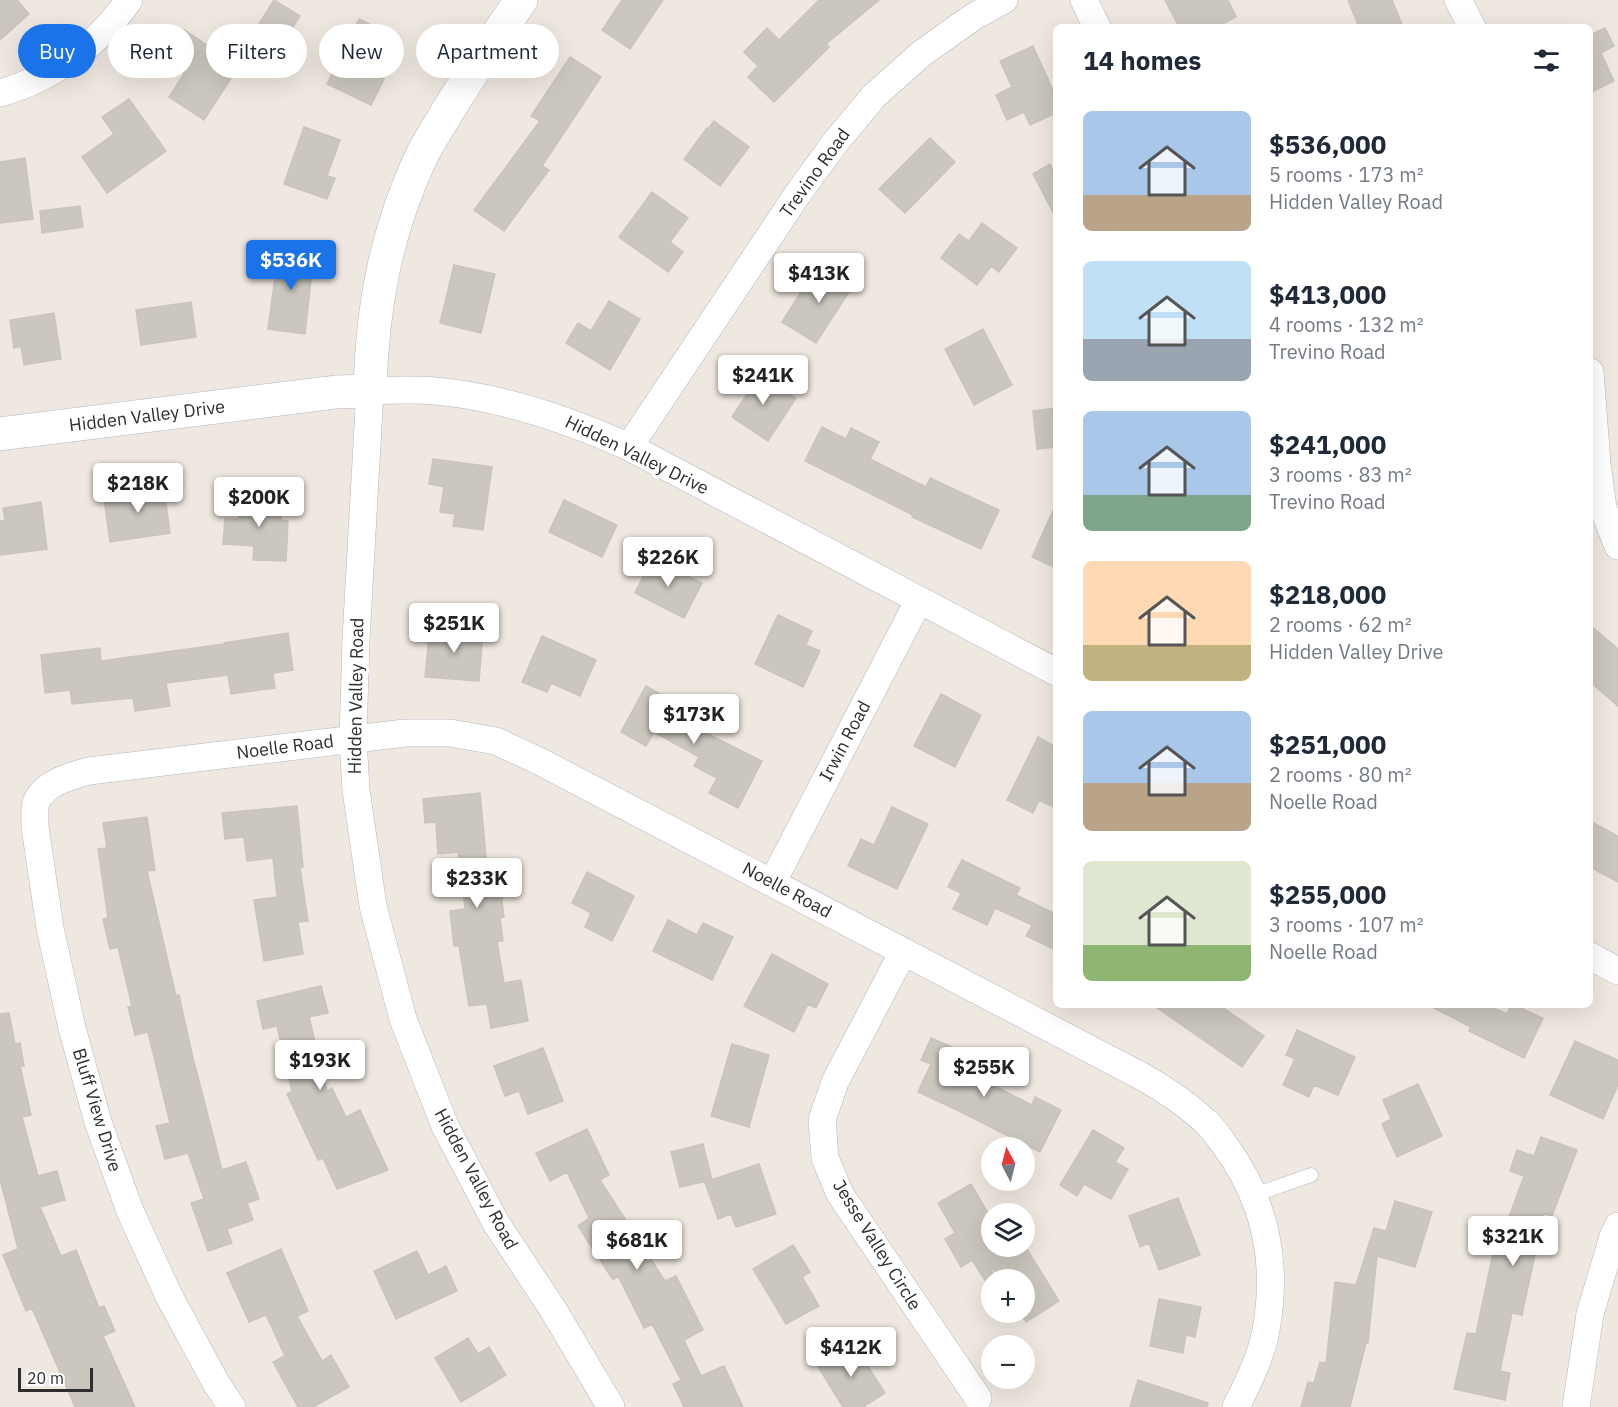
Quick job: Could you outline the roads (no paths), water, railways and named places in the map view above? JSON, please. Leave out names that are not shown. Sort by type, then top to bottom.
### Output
[{"type":"street","points":[[0,93],[44,75],[79,54],[104,32],[129,0]]},
{"type":"street","name":"Hidden Valley Road","points":[[521,0],[454,100],[423,154],[398,212],[381,273],[371,342],[356,639],[353,739],[356,790],[373,906],[403,1019],[445,1126],[496,1223],[554,1311],[611,1407]]},
{"type":"street","name":"Trevino Road","points":[[629,447],[797,195],[834,144],[874,96],[921,54],[973,17],[1004,0]]},
{"type":"street","points":[[1084,0],[1096,24]]},
{"type":"street","points":[[1458,0],[1470,24]]},
{"type":"street","name":"Hidden Valley Drive","points":[[0,434],[325,394],[370,391],[434,391],[501,401],[567,420],[629,447],[1053,670]]},
{"type":"street","points":[[1593,411],[1603,508],[1618,546]]},
{"type":"street","name":"Irwin Road","points":[[772,882],[919,600]]},
{"type":"street","name":"Noelle Road","points":[[43,792],[70,776],[89,771],[405,733],[450,733],[496,741],[539,761],[1143,1077],[1177,1097],[1208,1124],[1233,1157],[1254,1195],[1268,1239],[1271,1286],[1266,1332],[1251,1376],[1236,1407]]},
{"type":"street","name":"Bluff View Drive","points":[[43,792],[36,801],[34,812],[50,928],[72,1029],[98,1122],[130,1211],[170,1296],[216,1383],[232,1407]]},
{"type":"street","name":"Jesse Valley Circle","points":[[903,952],[835,1082],[822,1120],[825,1158],[840,1194],[978,1398]]},
{"type":"street","points":[[1593,958],[1618,971]]},
{"type":"street","points":[[1576,1407],[1590,1314],[1618,1226]]},
{"type":"lane","points":[[1254,1195],[1311,1174]]}]
